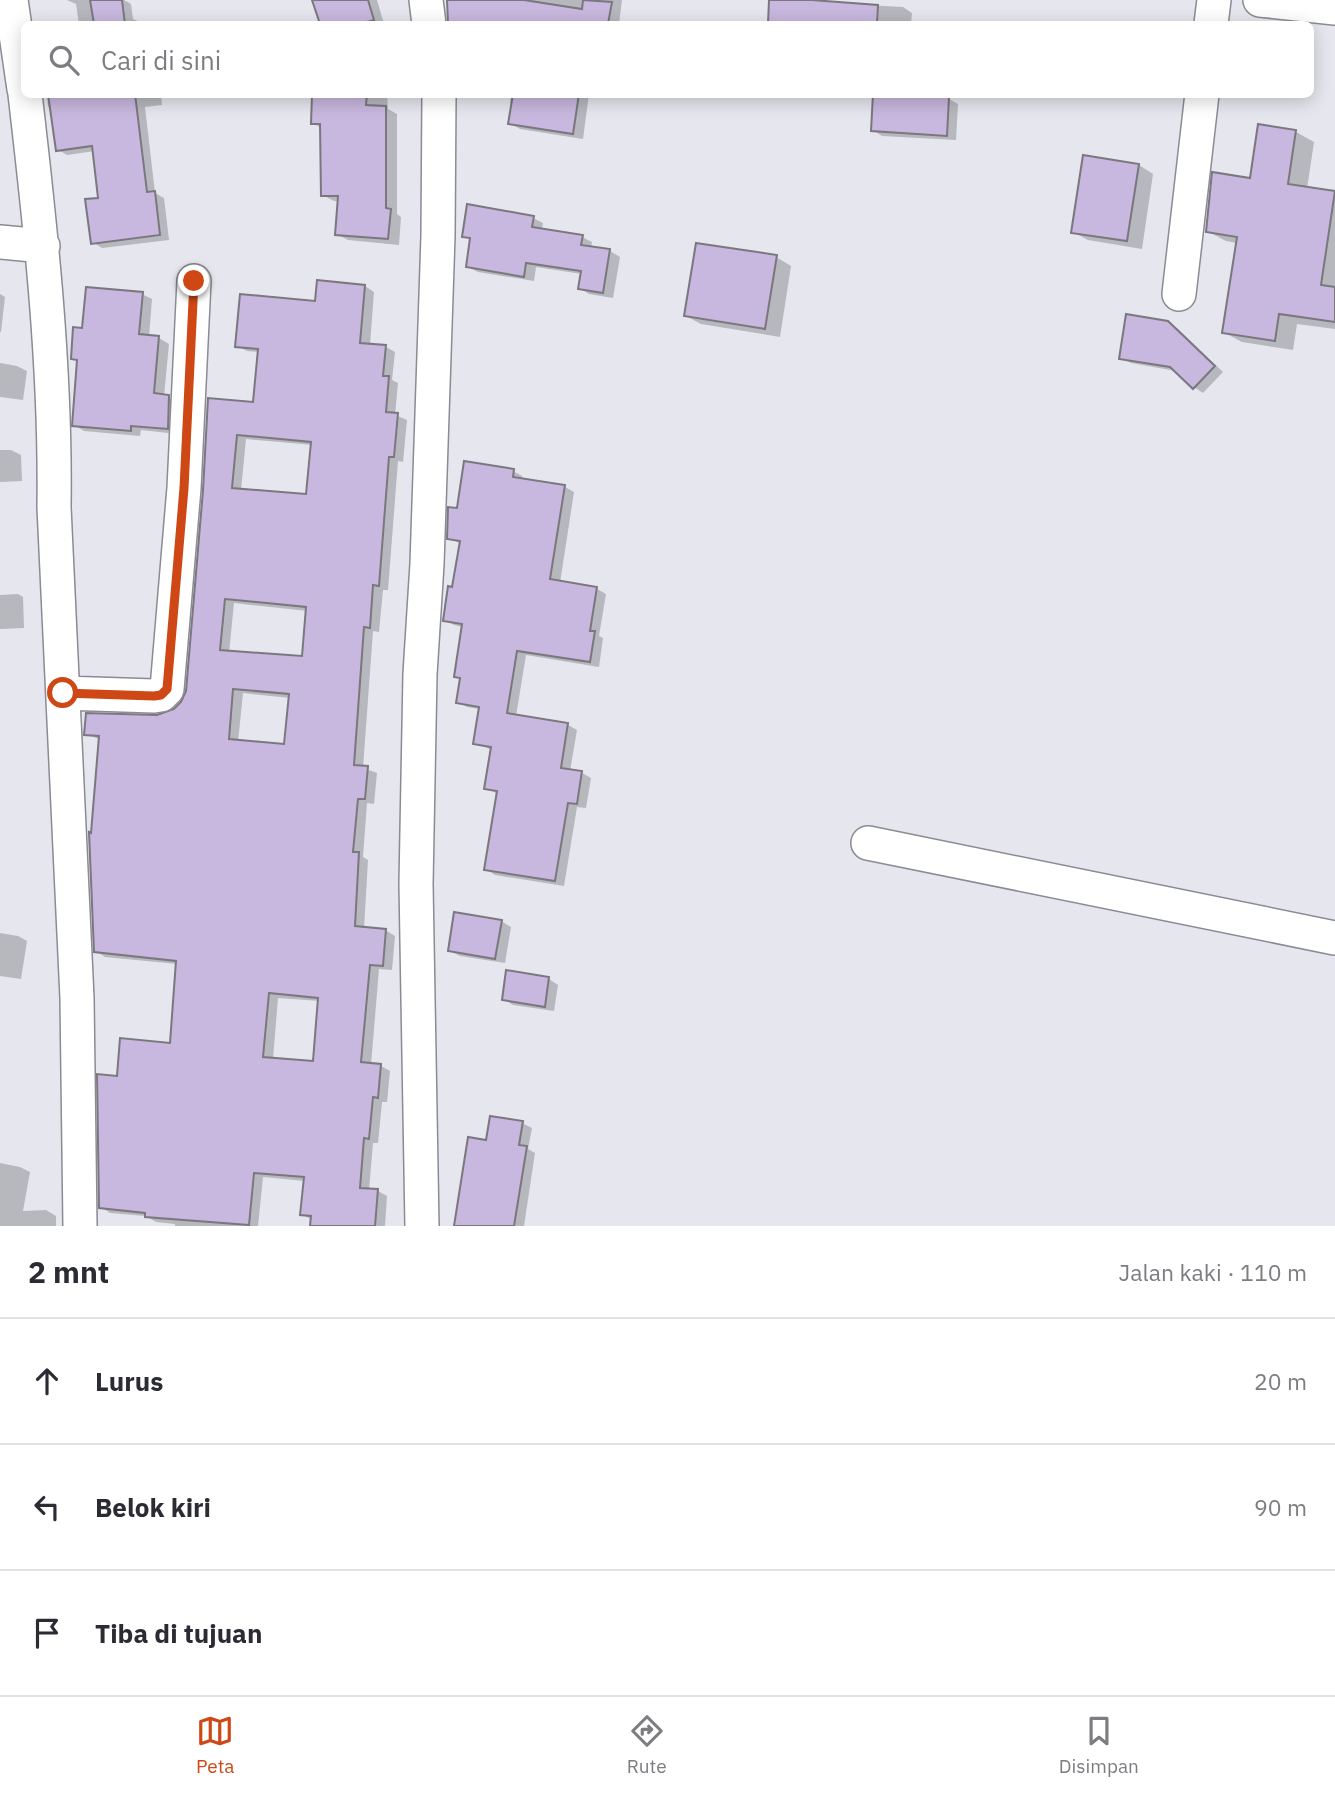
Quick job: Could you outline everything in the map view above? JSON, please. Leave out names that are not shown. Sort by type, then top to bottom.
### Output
[{"type":"street","points":[[11,0],[21,66]]},
{"type":"street","points":[[426,0],[429,21]]},
{"type":"street","points":[[1210,21],[1214,0]]},
{"type":"street","points":[[1260,0],[1335,8]]},
{"type":"street","points":[[26,98],[43,246],[55,448],[54,506],[77,998],[80,1226]]},
{"type":"street","points":[[422,1226],[416,884],[420,674],[427,564],[438,249],[439,98]]},
{"type":"street","points":[[1179,294],[1202,98]]},
{"type":"street","points":[[0,242],[43,246]]},
{"type":"street","points":[[63,693],[154,696],[161,695],[167,689],[184,488],[194,281]]},
{"type":"street","points":[[868,844],[1335,938]]},
{"type":"building","points":[[90,0],[122,0],[125,21],[94,21]]},
{"type":"building","points":[[312,0],[368,0],[374,20],[370,21],[319,21]]},
{"type":"building","points":[[447,0],[524,0],[582,9],[583,0],[612,2],[609,21],[448,21]]},
{"type":"building","points":[[769,0],[878,5],[877,21],[768,21]]},
{"type":"building","points":[[49,98],[135,98],[147,192],[155,191],[160,235],[91,244],[85,199],[98,198],[92,146],[56,151]]},
{"type":"building","points":[[312,98],[367,98],[366,105],[386,106],[386,208],[391,209],[388,239],[335,235],[338,196],[321,196],[320,124],[311,124]]},
{"type":"building","points":[[512,98],[578,98],[573,134],[508,124]]},
{"type":"building","points":[[873,98],[949,98],[947,136],[871,131]]},
{"type":"building","points":[[1258,124],[1296,130],[1288,184],[1335,191],[1321,285],[1335,287],[1335,322],[1279,314],[1275,341],[1222,333],[1237,237],[1206,232],[1212,172],[1250,178]]},
{"type":"building","points":[[1083,155],[1139,164],[1127,241],[1071,233]]},
{"type":"building","points":[[467,204],[534,216],[532,227],[583,235],[581,245],[610,249],[603,293],[578,289],[581,271],[526,263],[524,277],[466,267],[470,238],[462,237]]},
{"type":"building","points":[[696,243],[777,255],[765,329],[684,316]]},
{"type":"building","points":[[317,280],[365,285],[360,343],[386,345],[383,376],[389,376],[386,412],[398,413],[394,457],[389,457],[379,586],[373,585],[370,628],[364,627],[354,765],[368,766],[365,799],[358,799],[353,852],[359,852],[355,926],[386,929],[383,966],[370,965],[361,1062],[381,1064],[378,1098],[373,1097],[369,1139],[364,1138],[360,1188],[378,1189],[375,1226],[310,1226],[311,1216],[300,1215],[304,1177],[254,1173],[249,1225],[145,1217],[145,1213],[99,1208],[97,1074],[117,1076],[120,1038],[170,1043],[176,961],[94,952],[89,832],[91,833],[99,736],[84,735],[86,713],[157,715],[174,709],[181,702],[186,691],[208,398],[253,402],[258,349],[235,347],[240,294],[315,301]],"holes":[[[237,435],[311,442],[306,494],[232,488]],[[225,599],[306,607],[302,656],[220,650]],[[233,689],[289,694],[284,744],[229,739]],[[269,993],[318,998],[313,1061],[263,1057]]]},
{"type":"building","points":[[86,287],[143,292],[139,334],[159,336],[154,393],[169,395],[168,429],[131,426],[131,431],[72,426],[77,360],[71,359],[73,327],[82,328]]},
{"type":"building","points":[[1126,314],[1168,321],[1215,366],[1193,389],[1170,367],[1119,359]]},
{"type":"building","points":[[464,461],[514,469],[513,477],[565,485],[550,579],[597,587],[590,631],[595,631],[590,662],[517,651],[507,713],[568,723],[561,768],[582,771],[577,804],[568,803],[555,881],[484,870],[497,791],[484,789],[491,747],[473,744],[479,707],[456,703],[460,678],[454,677],[462,624],[443,621],[448,586],[452,587],[460,541],[447,539],[448,507],[457,508]]},
{"type":"building","points":[[454,912],[502,920],[495,959],[448,951]]},
{"type":"building","points":[[506,970],[549,977],[545,1007],[502,1000]]},
{"type":"building","points":[[490,1116],[523,1121],[519,1145],[527,1146],[514,1226],[454,1226],[468,1137],[486,1140]]},
{"type":"route","points":[[63,693],[154,696],[165,693],[167,689],[184,488],[194,281]]}]
